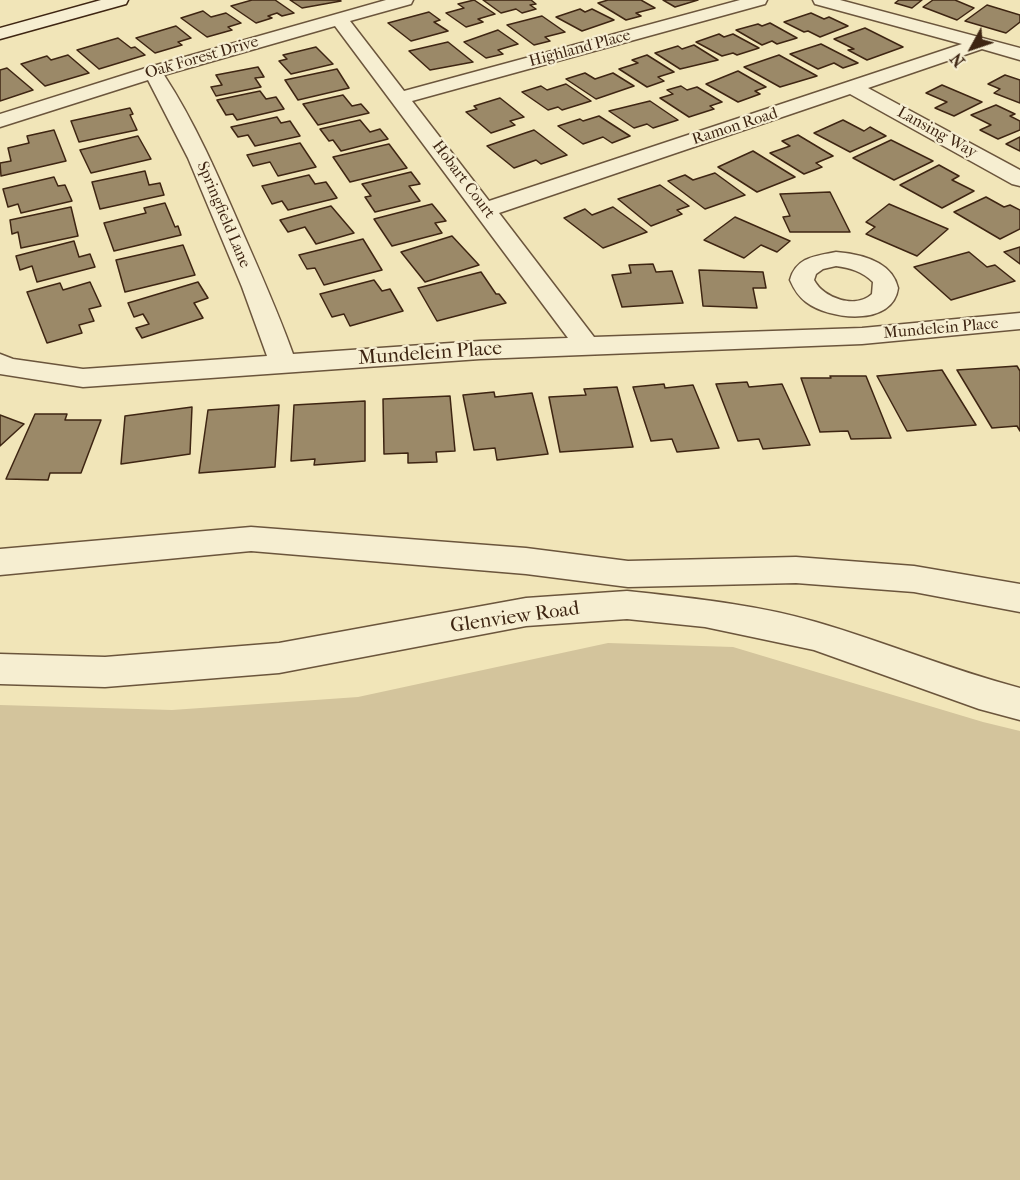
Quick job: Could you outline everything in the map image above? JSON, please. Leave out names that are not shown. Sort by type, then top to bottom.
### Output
[{"type":"street","points":[[21,10],[62,0]]},
{"type":"street","points":[[0,34],[120,0]]},
{"type":"street","name":"Oak Forest Drive","points":[[0,121],[153,72],[405,0]]},
{"type":"street","name":"Highland Place","points":[[401,98],[759,0]]},
{"type":"street","points":[[821,0],[1020,54]]},
{"type":"street","name":"Hobart Court","points":[[338,18],[486,210],[580,336],[584,346]]},
{"type":"street","name":"Ramon Road","points":[[486,210],[983,43]]},
{"type":"street","name":"Springfield Lane","points":[[153,72],[172,100],[201,163],[270,322],[283,364]]},
{"type":"street","name":"Lansing Way","points":[[854,88],[1020,179]]},
{"type":"street","name":"Mundelein Place","points":[[857,310],[862,336]]},
{"type":"street","name":"Mundelein Place","points":[[0,363],[6,366],[83,378],[480,350],[862,336],[1020,321]]},
{"type":"street","points":[[0,562],[251,539],[514,560],[628,574],[808,571],[914,579],[1020,598]]},
{"type":"street","name":"Glenview Road","points":[[0,669],[105,672],[279,658],[526,612],[627,604],[705,613],[814,636],[979,693],[1020,704]]},
{"type":"shaded area","points":[[608,643],[733,647],[1020,731],[1020,1180],[0,1180],[0,705],[172,710],[358,697]]},
{"type":"building","points":[[252,0],[275,0],[294,13],[282,16],[277,13],[268,16],[272,18],[256,23],[231,6]]},
{"type":"building","points":[[290,0],[340,0],[341,1],[302,8]]},
{"type":"building","points":[[474,0],[495,14],[478,19],[483,22],[466,27],[446,13],[464,8],[458,4]]},
{"type":"building","points":[[483,0],[531,0],[536,4],[530,5],[536,9],[522,13],[516,9],[501,13]]},
{"type":"building","points":[[608,0],[641,0],[655,8],[636,13],[641,16],[626,20],[598,3]]},
{"type":"building","points":[[663,0],[698,0],[675,7]]},
{"type":"building","points":[[899,0],[922,0],[912,8],[895,3]]},
{"type":"building","points":[[933,0],[955,0],[974,8],[957,20],[923,7]]},
{"type":"building","points":[[987,5],[1020,15],[1020,22],[1006,33],[965,21]]},
{"type":"building","points":[[580,9],[585,12],[592,9],[614,20],[582,31],[556,17]]},
{"type":"building","points":[[203,11],[211,17],[226,13],[241,23],[228,27],[232,30],[207,37],[181,18]]},
{"type":"building","points":[[429,12],[440,20],[434,22],[448,31],[411,41],[388,23]]},
{"type":"building","points":[[811,13],[824,19],[829,17],[848,26],[820,37],[784,22]]},
{"type":"building","points":[[542,16],[565,32],[545,37],[550,41],[534,45],[507,25]]},
{"type":"building","points":[[770,23],[797,38],[777,44],[772,41],[762,45],[736,30],[758,24],[762,26]]},
{"type":"building","points":[[176,26],[191,38],[178,42],[182,45],[155,53],[136,38]]},
{"type":"building","points":[[865,28],[903,47],[867,60],[848,50],[854,49],[834,39]]},
{"type":"building","points":[[498,30],[518,44],[498,50],[503,54],[486,58],[464,42]]},
{"type":"building","points":[[719,34],[724,37],[733,34],[759,48],[737,55],[733,53],[722,56],[696,42]]},
{"type":"building","points":[[118,38],[145,55],[99,69],[77,50]]},
{"type":"building","points":[[448,42],[473,62],[430,70],[409,51]]},
{"type":"building","points":[[821,44],[858,63],[843,68],[834,63],[818,69],[790,54]]},
{"type":"building","points":[[694,45],[718,60],[680,69],[655,53],[678,46],[682,49]]},
{"type":"building","points":[[316,47],[333,64],[291,74],[279,61],[287,59],[283,55]]},
{"type":"building","points":[[68,55],[89,73],[45,86],[21,64],[47,56],[51,60]]},
{"type":"building","points":[[647,55],[674,72],[658,77],[664,81],[647,87],[619,69],[638,63],[632,60]]},
{"type":"building","points":[[779,55],[817,76],[780,87],[744,67]]},
{"type":"building","points":[[258,67],[264,77],[255,78],[261,87],[216,96],[211,87],[222,85],[216,75]]},
{"type":"building","points":[[7,68],[33,90],[0,101],[0,70]]},
{"type":"building","points":[[337,69],[349,88],[298,100],[285,80]]},
{"type":"building","points":[[738,71],[766,87],[755,91],[760,94],[738,102],[706,84]]},
{"type":"building","points":[[585,73],[595,79],[613,73],[634,86],[596,99],[566,79]]},
{"type":"building","points":[[1005,75],[1020,80],[1020,103],[994,93],[1000,89],[988,84]]},
{"type":"building","points":[[566,84],[591,101],[562,110],[558,107],[548,110],[522,92],[541,86],[547,90]]},
{"type":"building","points":[[942,85],[982,102],[954,116],[935,108],[947,102],[926,93]]},
{"type":"building","points":[[681,86],[687,90],[697,87],[722,102],[710,106],[714,109],[689,117],[660,98],[673,94],[667,90]]},
{"type":"building","points":[[260,91],[266,99],[276,97],[284,109],[237,120],[233,114],[226,115],[217,100]]},
{"type":"building","points":[[343,95],[352,106],[361,104],[369,113],[318,125],[303,104]]},
{"type":"building","points":[[500,98],[524,117],[510,121],[515,125],[491,133],[466,112],[477,109],[474,106]]},
{"type":"building","points":[[650,101],[678,120],[653,128],[647,124],[634,128],[609,111]]},
{"type":"building","points":[[996,105],[1015,114],[1010,116],[1020,121],[1020,130],[998,139],[980,130],[991,125],[971,115]]},
{"type":"building","points":[[130,108],[133,114],[130,115],[137,130],[79,142],[71,121]]},
{"type":"building","points":[[599,116],[630,136],[612,143],[603,137],[583,144],[558,126],[580,119],[583,121]]},
{"type":"building","points":[[277,117],[281,123],[290,121],[300,136],[255,146],[248,135],[238,137],[231,127]]},
{"type":"building","points":[[360,120],[370,132],[380,129],[388,139],[341,151],[333,140],[329,141],[320,129]]},
{"type":"building","points":[[843,120],[864,131],[870,127],[886,136],[850,152],[814,133]]},
{"type":"building","points":[[54,130],[66,161],[1,176],[0,163],[11,161],[8,148],[29,143],[27,136]]},
{"type":"building","points":[[534,130],[567,155],[541,164],[536,160],[514,168],[487,146]]},
{"type":"building","points":[[798,135],[833,156],[816,163],[822,167],[804,174],[770,153],[790,146],[782,141]]},
{"type":"building","points":[[138,136],[151,159],[91,173],[80,150]]},
{"type":"building","points":[[1020,137],[1020,151],[1006,144]]},
{"type":"building","points":[[891,140],[933,161],[894,180],[853,158]]},
{"type":"building","points":[[300,143],[316,167],[278,176],[270,162],[253,166],[247,155]]},
{"type":"building","points":[[389,144],[407,168],[350,182],[333,157]]},
{"type":"building","points":[[753,151],[795,177],[757,192],[718,167]]},
{"type":"building","points":[[939,165],[959,176],[952,180],[974,191],[942,208],[900,185]]},
{"type":"building","points":[[145,171],[149,185],[160,183],[164,195],[100,209],[92,182]]},
{"type":"building","points":[[411,172],[420,184],[409,186],[420,201],[375,212],[365,197],[371,196],[362,184]]},
{"type":"building","points":[[715,173],[745,195],[705,209],[668,181],[685,175],[693,180]]},
{"type":"building","points":[[309,175],[315,184],[326,182],[337,198],[288,210],[282,201],[272,204],[262,186]]},
{"type":"building","points":[[54,177],[58,186],[65,185],[72,201],[21,213],[18,204],[8,207],[3,189]]},
{"type":"building","points":[[660,185],[689,206],[677,210],[682,214],[651,226],[618,199]]},
{"type":"building","points":[[830,192],[850,232],[790,232],[783,217],[790,216],[780,194]]},
{"type":"building","points":[[986,197],[1004,207],[1010,205],[1020,210],[1020,229],[1000,239],[954,212]]},
{"type":"building","points":[[165,203],[181,235],[114,251],[104,223],[146,213],[144,208]]},
{"type":"building","points":[[432,204],[446,221],[435,223],[442,233],[392,246],[374,219]]},
{"type":"building","points":[[889,204],[948,229],[917,256],[866,234],[875,227],[866,222]]},
{"type":"building","points":[[331,206],[354,233],[316,244],[305,227],[288,232],[280,220]]},
{"type":"building","points":[[71,207],[78,236],[21,248],[18,232],[12,234],[10,220]]},
{"type":"building","points":[[613,207],[647,232],[603,248],[564,218],[585,209],[592,215]]},
{"type":"building","points":[[735,217],[790,241],[777,252],[761,245],[744,258],[704,240]]},
{"type":"building","points":[[452,236],[479,265],[425,282],[401,252]]},
{"type":"building","points":[[363,239],[382,270],[324,285],[315,268],[307,269],[299,255]]},
{"type":"building","points":[[74,241],[79,257],[90,254],[95,267],[37,282],[32,266],[20,270],[16,256]]},
{"type":"building","points":[[183,245],[195,275],[125,292],[116,260]]},
{"type":"building","points":[[1020,247],[1020,264],[1004,252]]},
{"type":"building","points":[[969,252],[987,267],[995,265],[1015,281],[951,300],[914,267]]},
{"type":"building","points":[[653,264],[656,272],[672,271],[683,303],[622,307],[612,275],[631,273],[629,265]]},
{"type":"building","points":[[699,270],[763,272],[766,288],[753,288],[757,308],[703,306]]},
{"type":"building","points":[[481,272],[496,294],[499,294],[506,303],[437,321],[418,288]]},
{"type":"building","points":[[374,280],[382,291],[390,289],[403,311],[350,326],[344,314],[332,317],[320,294]]},
{"type":"building","points":[[90,282],[101,306],[89,309],[94,321],[79,325],[82,333],[47,343],[27,292],[60,283],[63,290]]},
{"type":"building","points":[[198,282],[208,298],[194,303],[203,318],[142,338],[136,328],[149,324],[143,314],[134,317],[128,303]]},
{"type":"building","points":[[1017,366],[1020,371],[1020,431],[1017,426],[992,428],[957,370]]},
{"type":"building","points":[[942,370],[976,425],[907,431],[877,376]]},
{"type":"building","points":[[830,376],[866,376],[891,438],[851,439],[848,431],[820,432],[801,378],[831,378]]},
{"type":"building","points":[[747,382],[749,387],[782,384],[810,445],[763,449],[759,439],[738,441],[716,384]]},
{"type":"building","points":[[664,384],[665,388],[693,385],[719,448],[677,452],[672,439],[651,441],[633,387]]},
{"type":"building","points":[[617,387],[633,447],[560,452],[549,397],[586,395],[584,389]]},
{"type":"building","points":[[494,392],[495,397],[532,393],[548,454],[497,460],[495,448],[474,450],[463,395]]},
{"type":"building","points":[[450,396],[455,451],[436,452],[437,462],[408,463],[408,453],[384,454],[383,399]]},
{"type":"building","points":[[365,401],[365,461],[314,465],[315,459],[291,461],[294,405]]},
{"type":"building","points":[[279,405],[275,467],[199,473],[208,410]]},
{"type":"building","points":[[192,407],[190,454],[121,464],[125,416]]},
{"type":"building","points":[[35,414],[67,414],[65,420],[101,420],[81,473],[50,473],[48,480],[6,479]]},
{"type":"building","points":[[0,415],[24,424],[0,446]]}]
